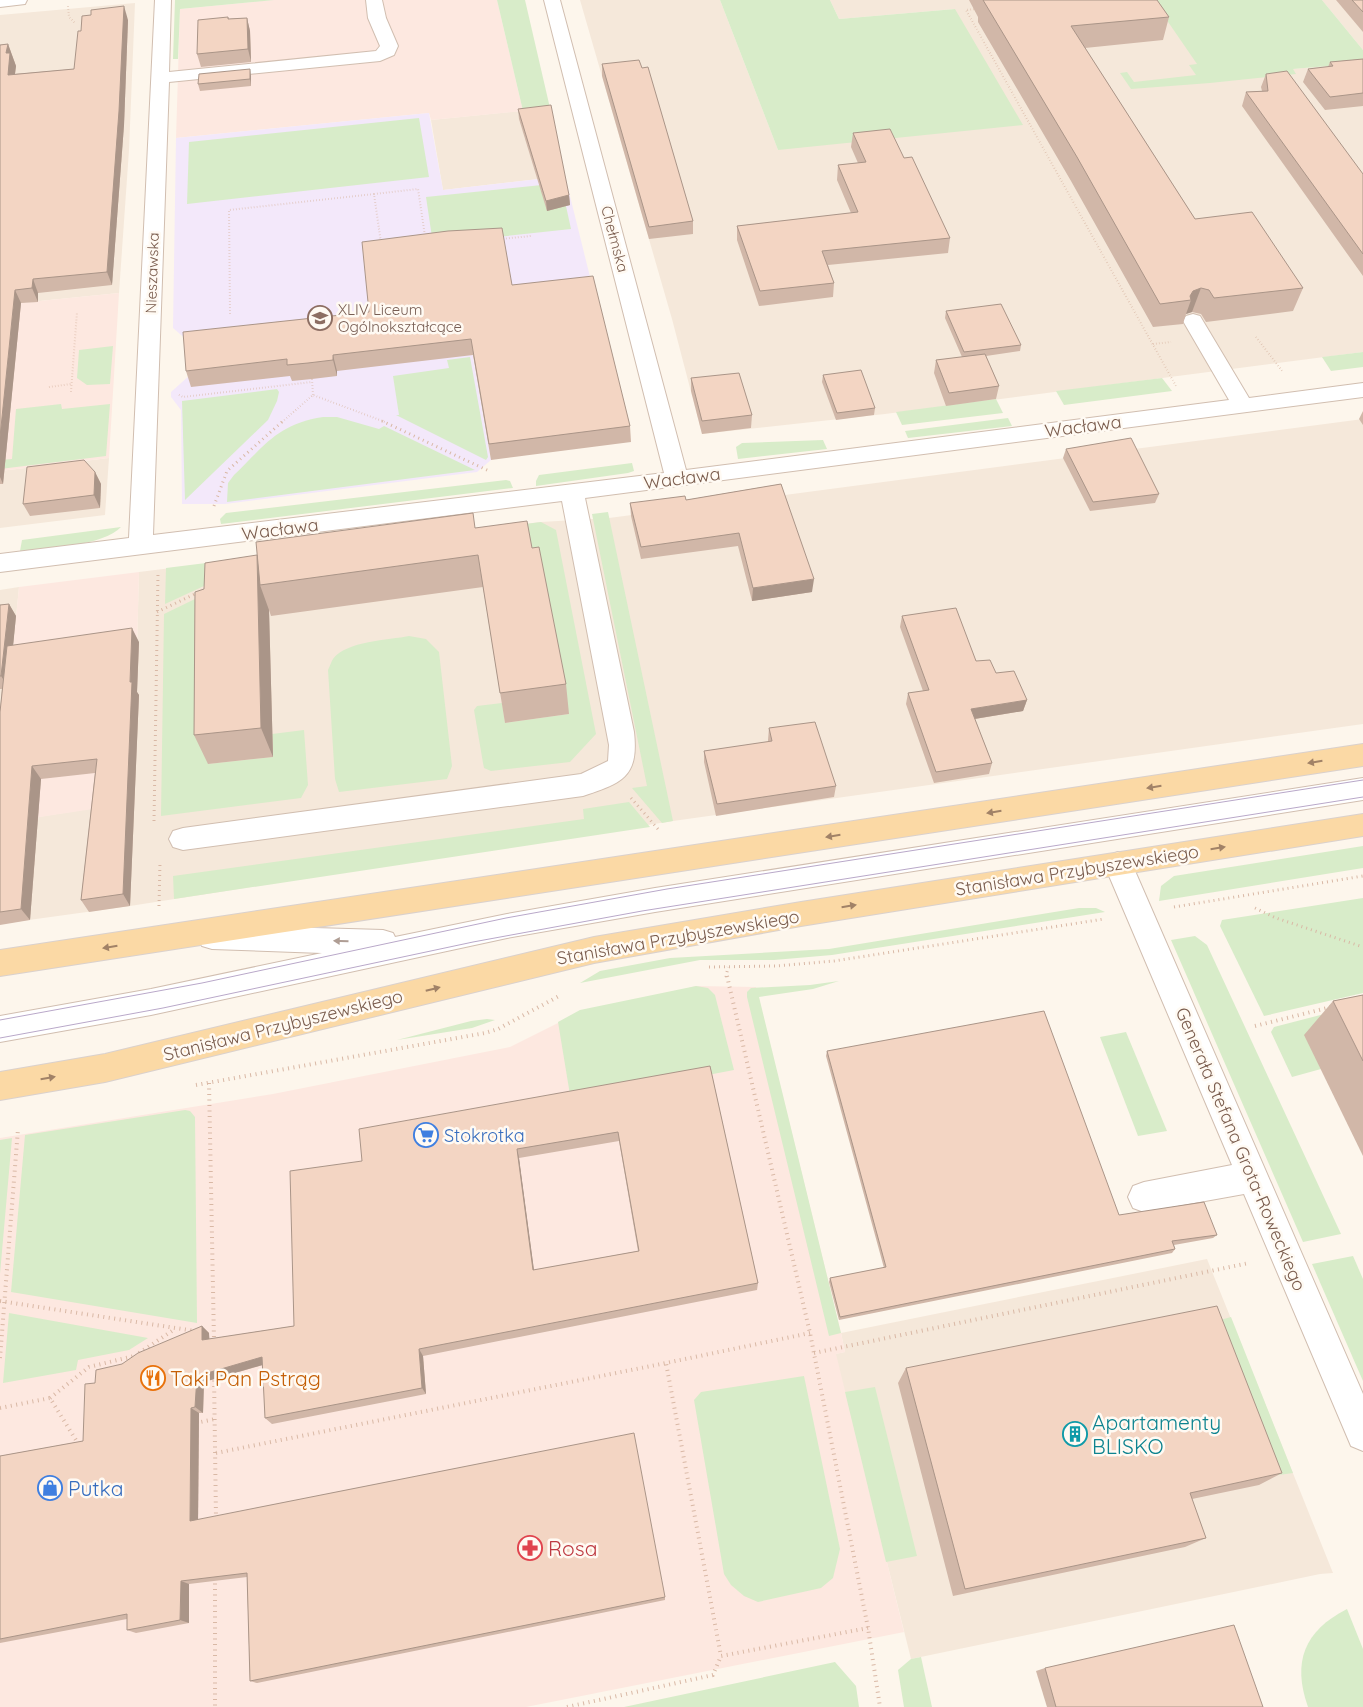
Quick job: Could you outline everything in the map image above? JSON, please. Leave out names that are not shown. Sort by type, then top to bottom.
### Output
[{"type":"main road","points":[[0,963],[1363,755]]},
{"type":"main road","name":"Stanisława Przybyszewskiego","points":[[0,1086],[105,1068],[594,950],[801,914],[1363,825]]},
{"type":"street","points":[[0,2],[19,0]]},
{"type":"street","name":"Nieszawska","points":[[141,545],[163,0]]},
{"type":"street","points":[[160,78],[380,56],[388,51],[390,46],[377,18],[374,0]]},
{"type":"street","name":"Chełmska","points":[[552,0],[677,479]]},
{"type":"street","points":[[1193,321],[1243,406]]},
{"type":"street","name":"Wacława","points":[[0,563],[677,479],[1363,390]]},
{"type":"street","points":[[182,838],[583,785],[610,774],[620,765],[624,753],[572,492]]},
{"type":"street","points":[[0,1029],[151,1002],[442,940],[655,900],[1363,789]]},
{"type":"street","name":"Generała Stefana Grota-Roweckiego","points":[[1118,864],[1363,1434]]},
{"type":"street","points":[[158,939],[223,937],[344,941],[442,940]]},
{"type":"street","points":[[1144,1196],[1252,1177]]},
{"type":"path","points":[[68,6],[69,16],[76,24]]},
{"type":"path","points":[[984,9],[966,10],[1170,376]]},
{"type":"path","points":[[230,314],[229,210],[418,189],[425,238]]},
{"type":"path","points":[[374,194],[380,243],[389,242]]},
{"type":"path","points":[[493,240],[531,236]]},
{"type":"path","points":[[70,392],[77,312]]},
{"type":"path","points":[[1256,337],[1276,362]]},
{"type":"path","points":[[177,394],[183,397],[312,381],[313,395]]},
{"type":"path","points":[[49,387],[71,384]]},
{"type":"path","points":[[313,395],[400,428],[494,474]]},
{"type":"path","points":[[213,511],[227,471],[313,395]]},
{"type":"path","points":[[158,565],[153,821],[161,823]]},
{"type":"path","points":[[157,612],[202,590]]},
{"type":"path","points":[[158,911],[160,860]]},
{"type":"path","points":[[701,967],[802,965],[834,961],[1363,876]]},
{"type":"path","points":[[1255,908],[1276,918],[1363,947]]},
{"type":"path","points":[[728,967],[726,980],[810,1333],[868,1628],[880,1707]]},
{"type":"path","points":[[190,1086],[485,1033],[498,1029],[565,993]]},
{"type":"path","points":[[1254,1026],[1334,1006]]},
{"type":"path","points":[[209,1083],[214,1344]]},
{"type":"path","points":[[0,1358],[2,1301],[18,1129]]},
{"type":"path","points":[[814,1353],[1257,1262]]},
{"type":"path","points":[[2,1301],[214,1334]]},
{"type":"path","points":[[0,1408],[50,1398],[89,1367],[132,1357],[176,1328]]},
{"type":"path","points":[[216,1453],[810,1333]]},
{"type":"path","points":[[567,1707],[713,1675],[720,1656],[666,1363]]},
{"type":"path","points":[[214,1372],[216,1522]]},
{"type":"path","points":[[50,1398],[78,1445],[88,1443]]},
{"type":"path","points":[[186,1425],[215,1419]]},
{"type":"path","points":[[215,1707],[216,1570]]},
{"type":"path","points":[[720,1656],[868,1628]]},
{"type":"shaded area","points":[[273,0],[497,0],[523,111],[431,120],[429,113],[176,138],[180,9]]},
{"type":"shaded area","points":[[580,0],[720,0],[778,150],[955,9],[839,19],[830,0],[1153,0],[1295,74],[1292,69],[1363,63],[1363,352],[885,414],[702,434],[672,319]]},
{"type":"shaded area","points":[[1322,0],[1363,0],[1363,50]]},
{"type":"shaded area","points":[[135,3],[129,150],[119,293],[0,305],[0,15]]},
{"type":"shaded area","points":[[550,108],[565,176],[443,190],[431,120]]},
{"type":"shaded area","name":"XLIV Liceum Ogólnokształcące","points":[[429,113],[443,190],[565,176],[594,293],[472,351],[491,460],[477,472],[225,504],[182,504],[181,410],[171,397],[171,392],[190,375],[189,348],[195,347],[173,328],[176,138]]},
{"type":"shaded area","points":[[119,293],[109,458],[0,471],[0,305]]},
{"type":"shaded area","points":[[1363,419],[1363,724],[673,821],[130,906],[0,924],[0,823],[133,802],[139,572],[541,522],[609,518]]},
{"type":"shaded area","points":[[109,458],[105,515],[0,528],[0,471]]},
{"type":"shaded area","points":[[139,572],[133,803],[0,823],[9,688],[19,587]]},
{"type":"shaded area","points":[[19,587],[9,688],[0,816],[0,590]]},
{"type":"shaded area","points":[[696,986],[756,987],[841,1333],[845,1352],[836,1354],[904,1632],[526,1707],[0,1707],[0,1138],[273,1094],[510,1047],[560,1022]]},
{"type":"shaded area","points":[[1207,1259],[1333,1573],[1320,1574],[911,1659],[835,1354],[845,1352],[841,1333]]},
{"type":"green space","points":[[175,0],[274,0],[180,9],[178,59],[173,59]]},
{"type":"green space","points":[[497,0],[525,0],[550,108],[523,111]]},
{"type":"green space","points":[[720,0],[830,0],[839,19],[955,9],[1023,125],[778,150]]},
{"type":"green space","points":[[1153,0],[1322,0],[1363,50],[1363,63],[1293,69],[1296,74],[1131,89],[1120,73],[1127,72],[1134,82],[1196,75],[1189,65],[1197,64]]},
{"type":"green space","points":[[419,118],[429,177],[187,204],[189,142]]},
{"type":"green space","points":[[561,183],[571,229],[433,244],[426,197]]},
{"type":"green space","points":[[113,346],[110,384],[87,385],[77,378],[79,350]]},
{"type":"green space","points":[[1363,352],[1363,367],[1331,371],[1322,357]]},
{"type":"green space","points":[[470,357],[488,457],[486,460],[396,415],[399,415],[393,376],[449,368],[447,360]]},
{"type":"green space","points":[[1162,378],[1172,391],[1064,405],[1056,391]]},
{"type":"green space","points":[[277,389],[279,392],[277,401],[268,420],[185,500],[182,401]]},
{"type":"green space","points":[[996,399],[1003,413],[902,425],[896,412]]},
{"type":"green space","points":[[61,404],[62,409],[110,404],[106,456],[0,469],[0,460],[12,459],[16,409]]},
{"type":"green space","points":[[323,417],[337,417],[379,429],[384,426],[475,470],[227,502],[228,483],[273,437],[294,425]]},
{"type":"green space","points":[[1008,418],[1012,426],[908,438],[905,431]]},
{"type":"green space","points":[[823,440],[827,449],[738,459],[736,447],[742,443]]},
{"type":"green space","points":[[632,463],[634,471],[628,473],[536,486],[539,475]]},
{"type":"green space","points":[[510,481],[513,488],[221,524],[220,519],[226,513]]},
{"type":"green space","points":[[608,512],[673,821],[662,823],[632,788],[647,786],[592,514]]},
{"type":"green space","points":[[541,522],[556,530],[596,734],[570,762],[491,771],[484,768],[474,710],[477,706],[502,703],[505,723],[569,714],[457,533]]},
{"type":"green space","points":[[121,527],[102,538],[88,542],[20,551],[22,540]]},
{"type":"green space","points":[[271,555],[165,604],[166,568]]},
{"type":"green space","points":[[278,559],[267,574],[208,764],[273,757],[272,734],[304,730],[308,785],[301,798],[161,816],[164,614]]},
{"type":"green space","points":[[409,636],[426,639],[439,652],[452,766],[447,779],[339,792],[335,779],[328,670],[332,661],[339,653],[357,645]]},
{"type":"green space","points":[[629,802],[650,827],[174,899],[173,876],[584,819],[583,809]]},
{"type":"green space","points":[[1363,846],[1363,868],[1159,901],[1161,886],[1174,876]]},
{"type":"green space","points":[[1363,898],[1363,993],[1264,1016],[1220,926],[1222,920]]},
{"type":"green space","points":[[1079,908],[1096,908],[1105,912],[832,955],[774,960],[700,960],[580,983],[600,971],[670,958],[829,949]]},
{"type":"green space","points":[[1195,936],[1207,945],[1341,1234],[1303,1242],[1171,940]]},
{"type":"green space","points":[[839,981],[813,989],[759,997],[841,1333],[829,1336],[747,992],[751,988],[810,985]]},
{"type":"green space","points":[[696,986],[708,988],[715,995],[734,1070],[571,1101],[558,1022],[580,1010]]},
{"type":"green space","points":[[1363,1004],[1305,1035],[1321,1069],[1292,1077],[1271,1032],[1274,1027]]},
{"type":"green space","points":[[495,1020],[472,1028],[397,1040],[471,1021]]},
{"type":"green space","points":[[1126,1032],[1167,1131],[1138,1136],[1100,1037]]},
{"type":"green space","points":[[185,1110],[190,1111],[195,1117],[197,1323],[11,1292],[25,1135]]},
{"type":"green space","points":[[12,1138],[0,1274],[0,1140]]},
{"type":"green space","points":[[1353,1256],[1363,1279],[1363,1381],[1312,1264]]},
{"type":"green space","points":[[9,1313],[148,1338],[129,1350],[78,1360],[76,1370],[3,1383]]},
{"type":"green space","points":[[1231,1317],[1293,1473],[1272,1476],[1213,1322]]},
{"type":"green space","points":[[804,1376],[840,1549],[833,1578],[821,1588],[758,1602],[744,1596],[731,1585],[724,1574],[694,1400],[701,1392]]},
{"type":"green space","points":[[875,1387],[917,1556],[886,1562],[845,1392]]},
{"type":"green space","points":[[1347,1609],[1363,1649],[1363,1707],[1308,1707],[1301,1676],[1305,1649],[1321,1627]]},
{"type":"green space","points":[[921,1657],[932,1707],[904,1707],[898,1670],[911,1659]]},
{"type":"green space","points":[[835,1662],[856,1686],[859,1707],[624,1707]]},
{"type":"building","points":[[983,0],[1157,0],[1169,17],[1071,26],[1195,219],[1252,212],[1303,288],[1214,298],[1209,290],[1201,288],[1193,291],[1190,296],[1191,300],[1160,304],[1077,157]]},
{"type":"building","points":[[1352,0],[1363,0],[1363,12]]},
{"type":"building","points":[[124,6],[119,111],[107,272],[33,279],[32,288],[15,290],[0,437],[0,45],[8,44],[6,53],[10,53],[8,75],[74,69],[78,31],[81,31],[82,16],[91,15],[91,10]]},
{"type":"building","points":[[228,17],[228,19],[247,18],[248,49],[197,54],[198,20]]},
{"type":"building","points":[[1363,59],[1363,93],[1330,97],[1308,69],[1333,66],[1330,62]]},
{"type":"building","points":[[639,60],[642,68],[648,67],[693,221],[649,227],[602,64]]},
{"type":"building","points":[[250,69],[250,79],[198,84],[199,74]]},
{"type":"building","points":[[1287,71],[1363,174],[1363,254],[1246,92],[1268,91],[1266,74]]},
{"type":"building","points":[[551,105],[569,195],[546,201],[518,109]]},
{"type":"building","points":[[890,129],[904,158],[912,157],[950,238],[822,251],[834,283],[760,291],[737,226],[858,212],[838,165],[866,162],[853,133]]},
{"type":"building","points":[[502,228],[512,285],[593,276],[630,426],[489,444],[471,339],[333,355],[333,360],[308,363],[287,365],[287,359],[186,371],[183,332],[369,312],[362,242],[448,231]]},
{"type":"building","points":[[1001,304],[1021,345],[964,352],[946,311]]},
{"type":"building","points":[[985,354],[999,386],[949,393],[936,360]]},
{"type":"building","points":[[861,370],[875,408],[837,413],[823,375]]},
{"type":"building","points":[[739,373],[752,415],[702,421],[691,378]]},
{"type":"building","points":[[1131,438],[1159,494],[1093,502],[1066,449]]},
{"type":"building","points":[[84,460],[95,472],[94,495],[23,504],[27,467]]},
{"type":"building","points":[[781,484],[814,579],[753,588],[739,533],[641,547],[630,503],[685,496],[686,500]]},
{"type":"building","points":[[473,513],[475,528],[527,521],[532,548],[539,547],[566,684],[500,693],[478,555],[260,585],[256,542]]},
{"type":"building","points":[[257,555],[261,728],[194,735],[195,592],[204,589],[205,563]]},
{"type":"building","points":[[9,604],[1,676],[0,676],[0,605]]},
{"type":"building","points":[[956,608],[976,661],[990,660],[996,673],[1014,671],[1027,700],[971,709],[992,763],[936,772],[908,693],[929,690],[902,616]]},
{"type":"building","points":[[132,628],[130,682],[132,682],[123,894],[81,900],[97,759],[32,766],[21,909],[0,912],[0,712],[7,646]]},
{"type":"building","points":[[815,722],[836,786],[717,804],[704,751],[772,741],[769,728]]},
{"type":"building","points":[[1363,995],[1363,1061],[1333,1001]]},
{"type":"building","points":[[1044,1011],[1119,1215],[1204,1202],[1217,1235],[1172,1241],[1175,1249],[840,1317],[830,1278],[886,1267],[827,1051]]},
{"type":"building","points":[[710,1066],[758,1283],[419,1349],[422,1388],[265,1418],[262,1357],[197,1376],[195,1407],[191,1408],[190,1521],[634,1433],[665,1597],[250,1681],[247,1573],[181,1581],[180,1620],[127,1630],[127,1614],[0,1639],[0,1456],[83,1441],[85,1384],[95,1383],[96,1370],[122,1364],[138,1353],[202,1326],[202,1340],[294,1326],[290,1171],[362,1161],[359,1129]],"holes":[[[618,1132],[639,1251],[533,1270],[517,1149]]]},
{"type":"building","name":"Apartamenty BLISKO","points":[[1217,1306],[1282,1473],[1190,1493],[1206,1538],[965,1589],[906,1368]]},
{"type":"building","points":[[1234,1625],[1263,1707],[1056,1707],[1045,1668]]},
{"type":"tram line","points":[[0,1020],[202,983],[506,918],[667,889],[1363,780]]},
{"type":"tram line","points":[[0,1038],[163,1008],[473,942],[642,911],[1363,797]]},
{"type":"place","name":"XLIV Liceum Ogólnokształcące","points":[[320,318]]},
{"type":"place","name":"Stokrotka","points":[[426,1135]]},
{"type":"place","name":"Taki Pan Pstrąg","points":[[153,1378]]},
{"type":"place","name":"Apartamenty BLISKO","points":[[1075,1434]]},
{"type":"place","name":"Putka","points":[[50,1488]]},
{"type":"place","name":"Rosa","points":[[530,1548]]}]
